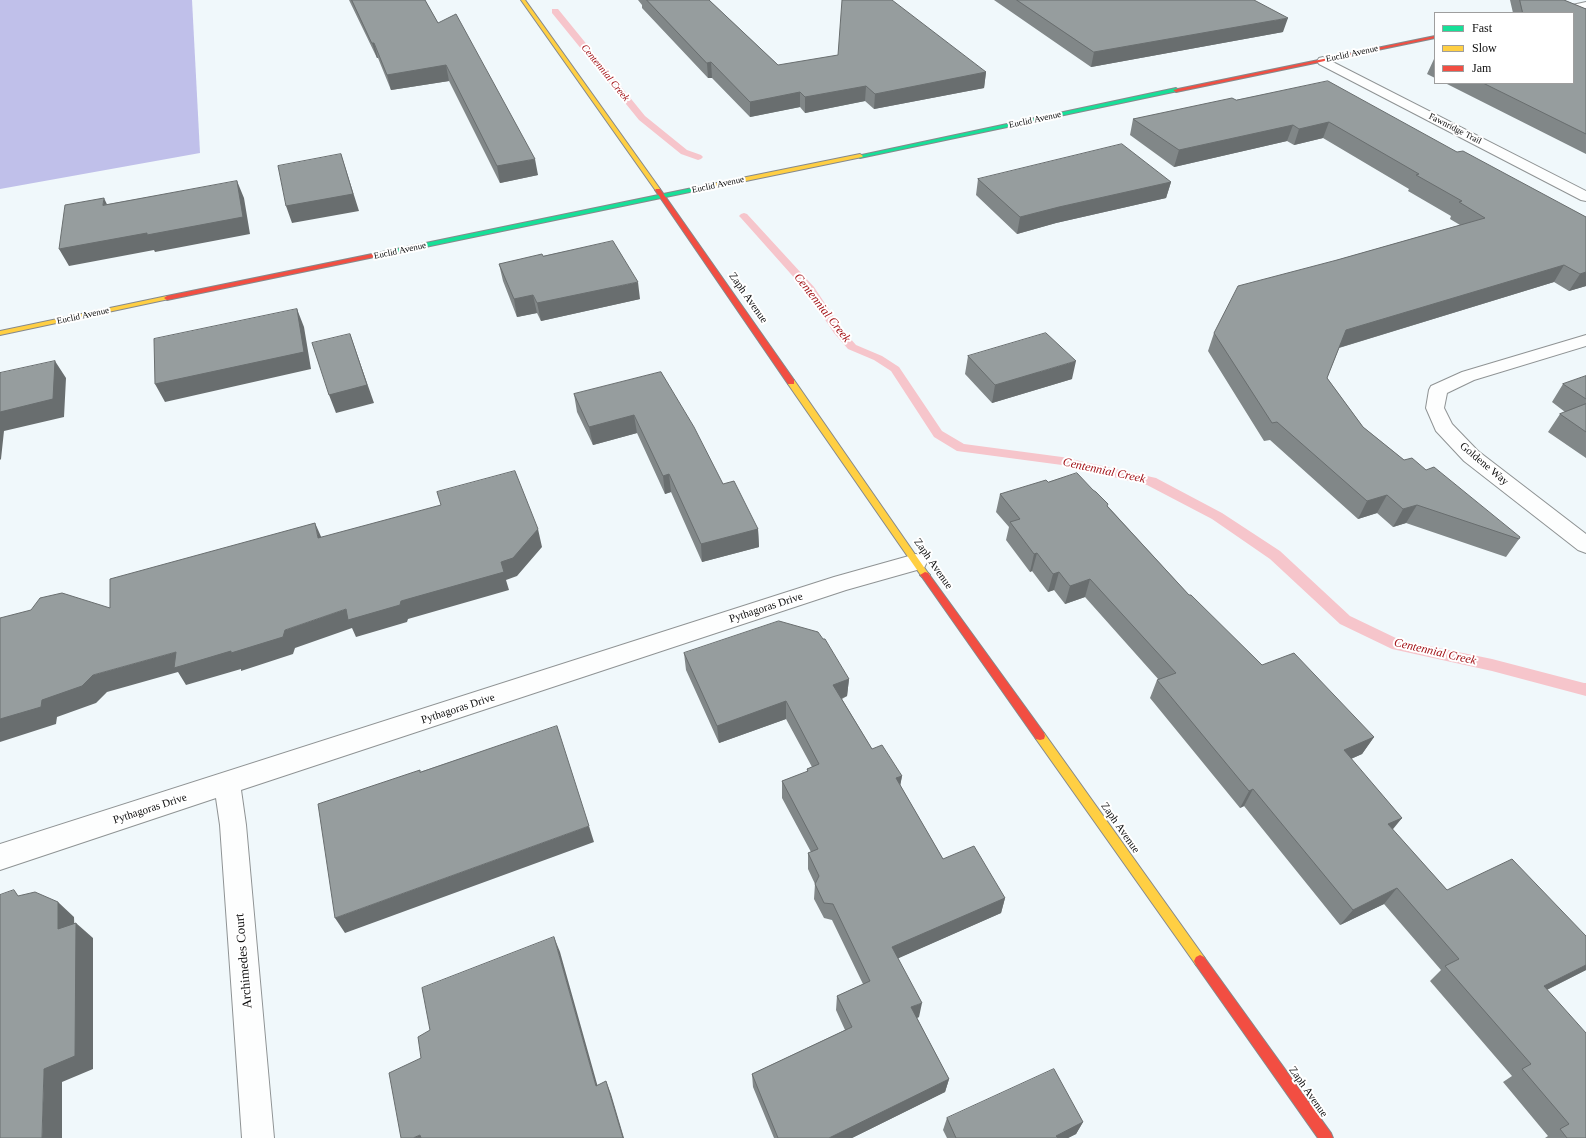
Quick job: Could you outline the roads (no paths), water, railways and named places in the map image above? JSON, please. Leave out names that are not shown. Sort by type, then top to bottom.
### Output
[{"type":"street","name":"Zaph Avenue","points":[[524,0],[663,197],[916,562],[1326,1138]]},
{"type":"street","points":[[1578,0],[1586,4]]},
{"type":"street","points":[[1553,12],[1586,4]]},
{"type":"street","name":"Euclid Avenue","points":[[0,333],[1434,37]]},
{"type":"street","name":"Fawnridge Trail","points":[[1323,61],[1586,197]]},
{"type":"street","name":"Goldene Way","points":[[1586,340],[1468,376],[1438,390],[1435,408],[1444,427],[1471,456],[1586,545]]},
{"type":"street","name":"Pythagoras Drive","points":[[0,857],[842,583],[916,562]]},
{"type":"street","name":"Archimedes Court","points":[[227,784],[232,825],[258,1138]]},
{"type":"waterway","name":"Centennial Creek","points":[[555,11],[642,118],[684,152],[698,157]]},
{"type":"waterway","name":"Centennial Creek","points":[[744,216],[810,289],[838,331],[852,347],[878,358],[895,369],[938,434],[961,448],[1062,461],[1151,481],[1217,516],[1275,555],[1345,620],[1397,645],[1492,665],[1586,690]]}]
